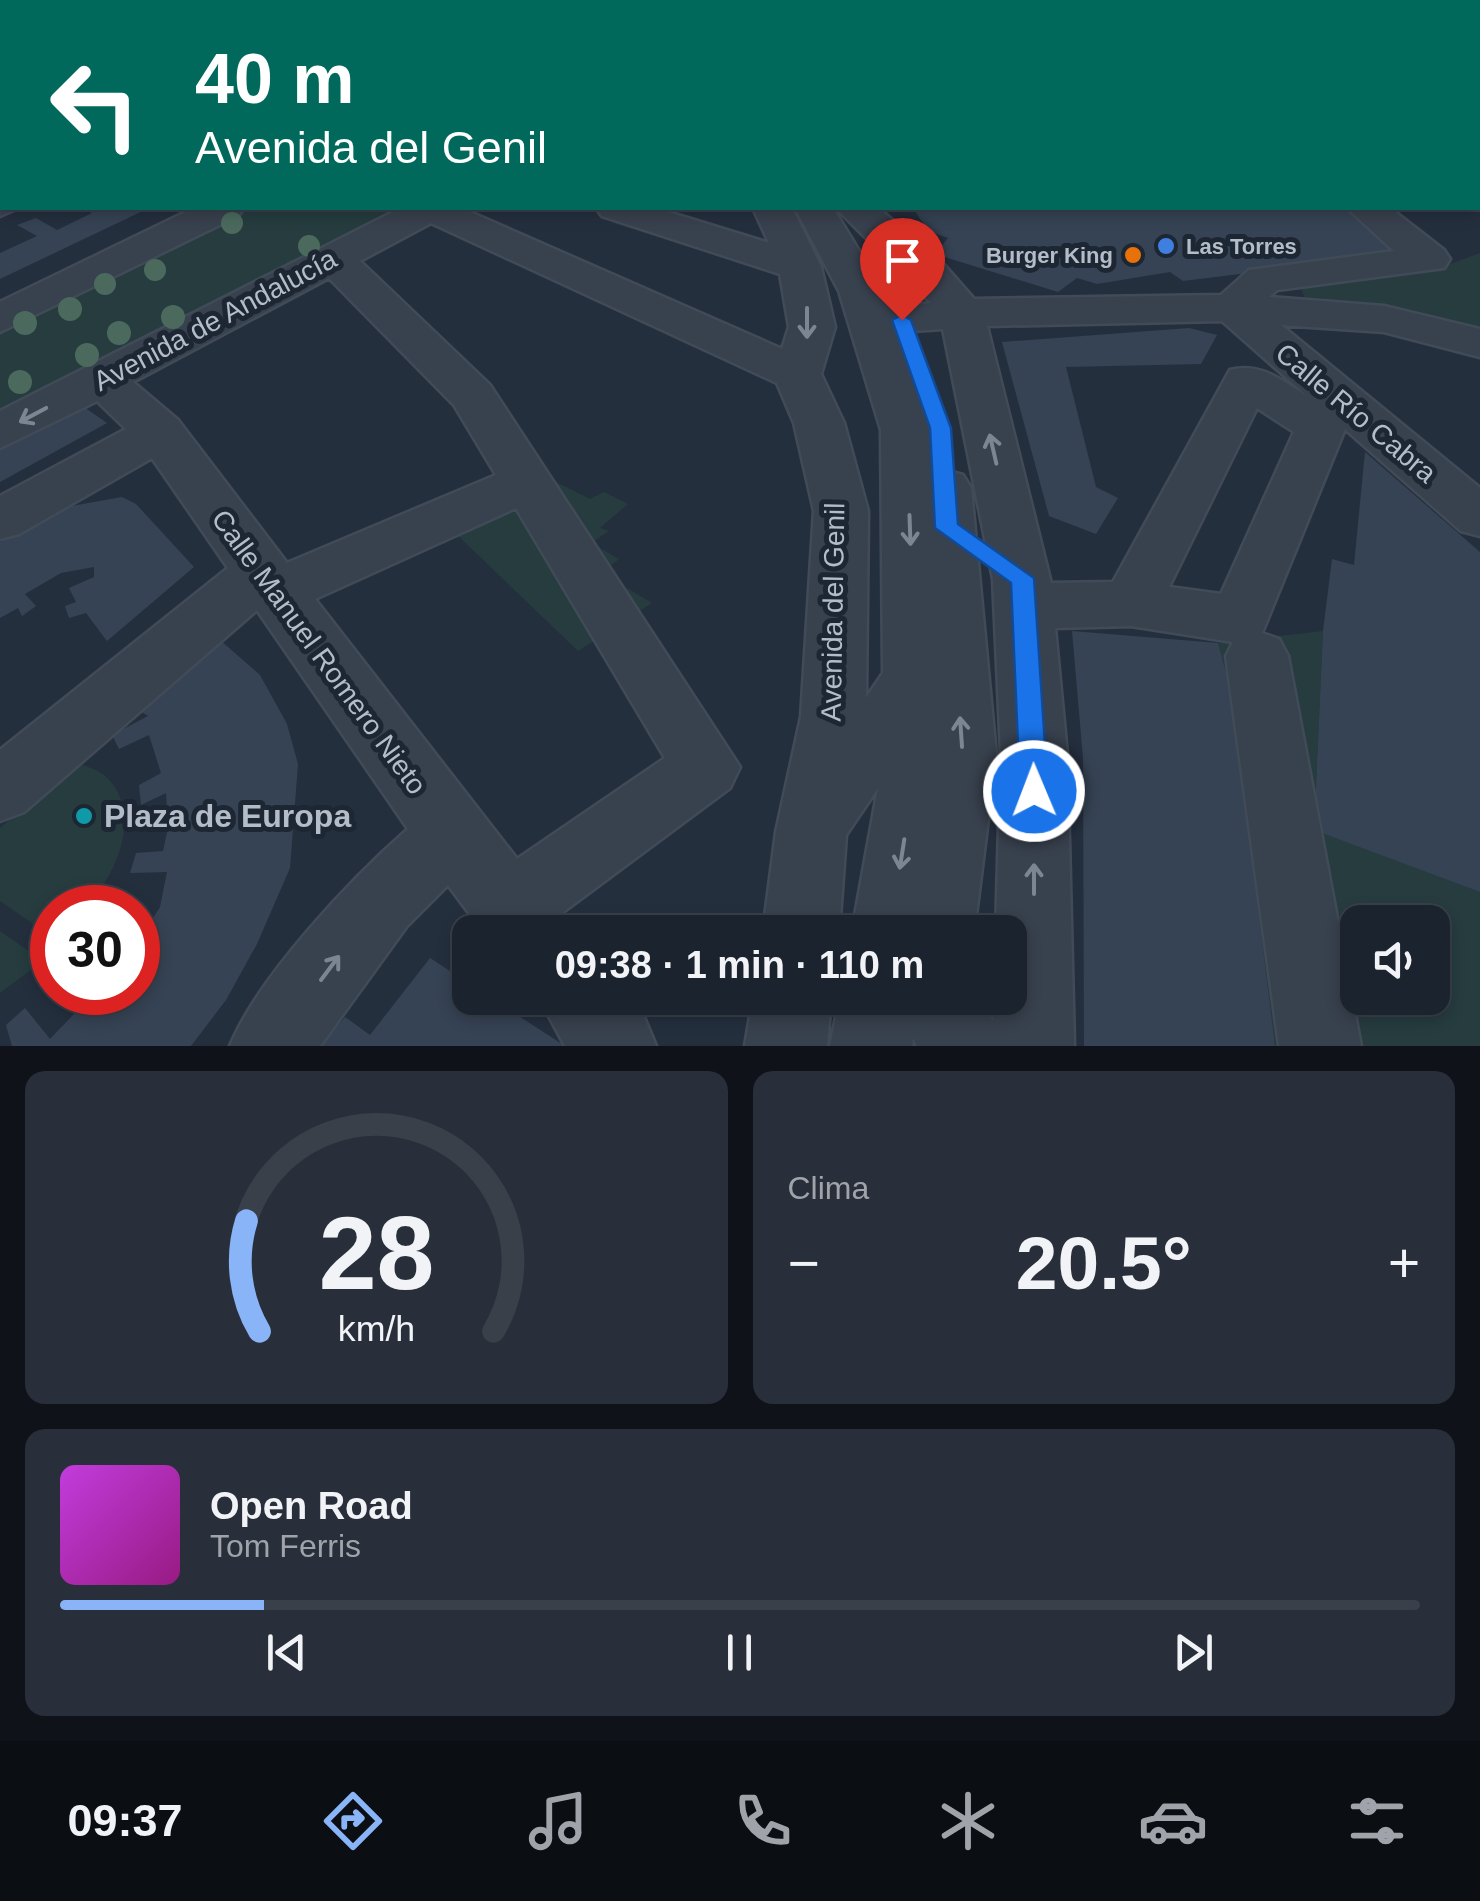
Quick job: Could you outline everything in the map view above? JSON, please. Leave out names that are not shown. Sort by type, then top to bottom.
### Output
[{"type":"street","points":[[0,319],[220,210]]},
{"type":"street","name":"Avenida de Andalucía","points":[[0,432],[426,210]]},
{"type":"street","points":[[434,210],[808,398]]},
{"type":"street","points":[[637,210],[832,229]]},
{"type":"street","points":[[779,210],[923,267],[962,312],[1024,592],[1034,754],[1033,1046]]},
{"type":"street","points":[[1232,308],[1264,279],[1429,259],[1368,210]]},
{"type":"street","points":[[808,398],[812,328],[832,229]]},
{"type":"street","points":[[832,229],[940,428],[962,755],[938,915]]},
{"type":"street","points":[[333,258],[473,396],[529,481],[633,656],[706,766],[526,915]]},
{"type":"street","points":[[808,398],[892,339],[962,312],[1232,308],[1384,319],[1480,342]]},
{"type":"street","name":"Calle Río Cabra","points":[[1232,308],[1301,394],[1480,517]]},
{"type":"street","points":[[892,339],[906,430],[917,760],[893,915]]},
{"type":"street","name":"Calle Manuel Romero Nieto","points":[[101,379],[160,432],[452,834],[516,915]]},
{"type":"street","points":[[947,528],[1024,592],[1239,620],[1320,427],[1301,394],[1248,380],[1131,604]]},
{"type":"street","name":"Avenida del Genil","points":[[803,915],[811,832],[833,717],[841,512],[808,398]]},
{"type":"street","points":[[0,520],[160,432]]},
{"type":"street","points":[[0,791],[270,582],[529,481]]},
{"type":"street","points":[[1257,656],[1320,1046]]},
{"type":"street","name":"Avenida del Genil","points":[[811,832],[915,677]]},
{"type":"street","points":[[271,1046],[381,901],[452,834]]},
{"type":"street","points":[[591,1015],[615,1046]]},
{"type":"street","points":[[786,1046],[790,1015]]},
{"type":"street","points":[[871,1046],[876,1015]]},
{"type":"street","points":[[918,1046],[926,1015]]},
{"type":"street","points":[[942,1015],[963,1046]]},
{"type":"green space","points":[[244,210],[406,210],[0,416],[0,331]]},
{"type":"green space","points":[[1480,253],[1480,330],[1305,298],[1299,284],[1442,267]]},
{"type":"green space","points":[[552,480],[590,499],[604,492],[628,504],[600,528],[609,531],[591,543],[619,559],[602,573],[652,603],[578,651],[451,529]]},
{"type":"green space","points":[[1323,631],[1314,829],[1480,892],[1480,1046],[1275,1046],[1218,643]]},
{"type":"green space","points":[[76,762],[101,773],[116,789],[123,806],[122,843],[103,885],[30,885],[30,922],[0,901],[0,828]]},
{"type":"green space","points":[[0,931],[30,952],[30,971],[0,993]]},
{"type":"building","points":[[85,210],[145,210],[0,279],[0,253],[37,236],[17,225],[36,218],[57,230],[92,213]]},
{"type":"building","name":"Las Torres","points":[[914,210],[1347,210],[1401,254],[1183,281],[1170,272],[1097,284],[1077,278],[1058,292],[935,254],[948,238],[928,231]]},
{"type":"building","points":[[1189,328],[1217,335],[1201,364],[1066,367],[1096,487],[1118,498],[1096,534],[1049,516],[1002,342]]},
{"type":"building","points":[[81,405],[107,423],[0,482],[0,448]]},
{"type":"building","points":[[1365,452],[1480,552],[1480,892],[1314,830],[1323,631],[1332,559],[1354,565]]},
{"type":"building","points":[[122,497],[136,504],[194,567],[107,641],[86,613],[69,618],[65,606],[76,602],[69,588],[94,577],[94,567],[61,573],[25,594],[36,606],[22,616],[18,608],[0,618],[0,542],[66,507]]},
{"type":"building","points":[[1072,631],[1218,643],[1232,697],[1275,1046],[1084,1046],[1083,758]]},
{"type":"building","points":[[220,640],[260,675],[287,724],[298,764],[290,868],[257,944],[226,1000],[191,1046],[12,1046],[6,1025],[25,1008],[50,1039],[73,1015],[160,1015],[160,907],[167,872],[130,873],[136,853],[163,851],[168,828],[166,793],[141,805],[139,785],[161,773],[149,735],[119,749],[112,735],[148,716],[125,701]]},
{"type":"building","points":[[430,958],[452,972],[452,1015],[517,1015],[565,1046],[321,1046],[345,1017],[370,1035]]},
{"type":"place","name":"Las Torres","points":[[1166,246]]},
{"type":"place","name":"Burger King","points":[[1133,255]]},
{"type":"place","name":"Plaza de Europa","points":[[84,816]]},
{"type":"route","points":[[902,320],[940,428],[947,528],[1022,578],[1034,791]]}]
